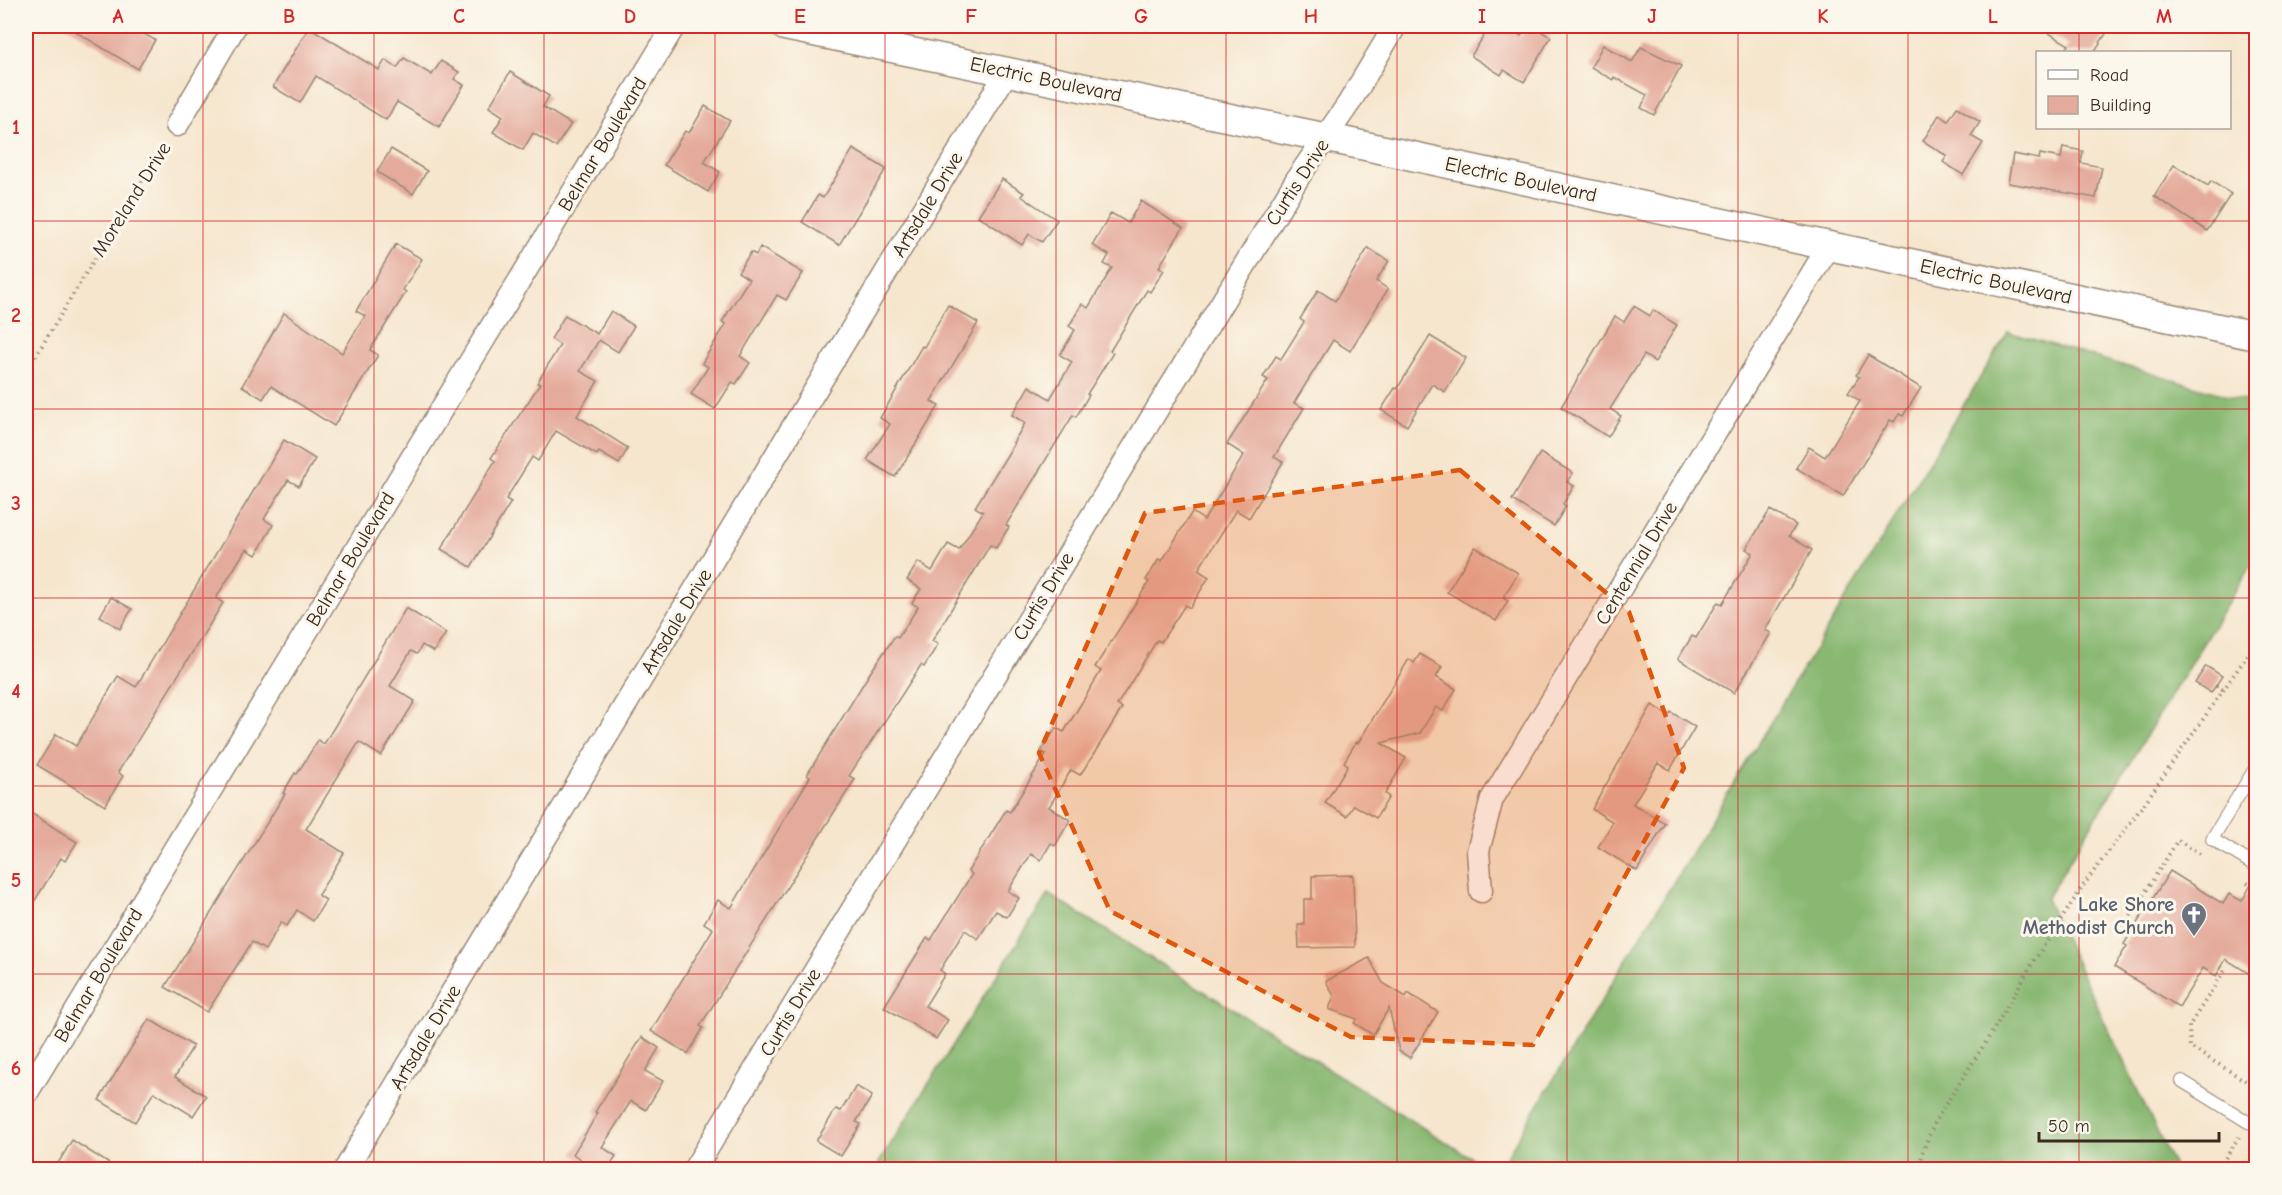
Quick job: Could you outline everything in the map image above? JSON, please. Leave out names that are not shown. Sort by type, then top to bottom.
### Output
[{"type":"street","name":"Moreland Drive","points":[[177,125],[235,26]]},
{"type":"street","name":"Belmar Boulevard","points":[[26,1094],[674,26]]},
{"type":"street","name":"Electric Boulevard","points":[[785,26],[1325,137],[2256,336]]},
{"type":"street","name":"Curtis Drive","points":[[694,1170],[1293,186],[1395,26]]},
{"type":"street","name":"Artsdale Drive","points":[[345,1170],[1007,72]]},
{"type":"street","name":"Centennial Drive","points":[[1481,891],[1478,851],[1492,799],[1829,246]]},
{"type":"lane","points":[[2256,767],[2212,838],[2256,866]]},
{"type":"lane","points":[[2182,1082],[2248,1122],[2256,1124]]},
{"type":"path","name":"Moreland Drive","points":[[26,372],[177,125]]},
{"type":"path","points":[[1919,1170],[1923,1151],[1935,1121],[1994,1031],[2030,967],[2085,883],[2144,804],[2256,643]]},
{"type":"path","points":[[2216,686],[2224,690]]},
{"type":"path","points":[[2124,926],[2178,840],[2207,858]]},
{"type":"path","points":[[2247,883],[2256,889]]},
{"type":"path","points":[[2221,967],[2225,970],[2189,1026],[2190,1047],[2256,1087]]},
{"type":"highlighted area","points":[[1460,470],[1629,612],[1684,768],[1533,1045],[1351,1037],[1110,911],[1039,753],[1145,513]]},
{"type":"green space","points":[[2008,332],[2256,404],[2256,557],[2046,899],[2175,1169],[1499,1169]]},
{"type":"green space","points":[[1048,894],[1489,1169],[875,1169]]},
{"type":"building","points":[[66,26],[130,26],[155,40],[138,69]]},
{"type":"building","points":[[1490,26],[1504,26],[1521,36],[1528,26],[1532,26],[1551,37],[1524,82],[1504,70],[1501,75],[1471,56]]},
{"type":"building","points":[[2037,26],[2111,26],[2095,51],[2065,51],[2069,45]]},
{"type":"building","points":[[309,27],[379,70],[385,60],[397,68],[404,58],[432,75],[441,61],[459,72],[454,79],[464,85],[439,127],[397,102],[386,120],[316,76],[300,103],[273,87]]},
{"type":"building","points":[[1603,45],[1632,62],[1641,47],[1681,66],[1654,115],[1641,108],[1647,95],[1591,67]]},
{"type":"building","points":[[510,72],[549,96],[543,107],[571,124],[556,147],[533,133],[523,150],[493,132],[503,116],[489,107]]},
{"type":"building","points":[[705,106],[730,121],[704,162],[720,172],[708,192],[664,165],[685,131],[689,133]]},
{"type":"building","points":[[1957,107],[1980,122],[1971,136],[1983,143],[1963,175],[1943,162],[1947,156],[1923,141],[1939,115],[1948,121]]},
{"type":"building","points":[[2063,147],[2083,151],[2081,163],[2102,167],[2096,198],[2008,183],[2013,154],[2039,159],[2040,154],[2061,158]]},
{"type":"building","points":[[391,149],[427,171],[413,194],[377,172]]},
{"type":"building","points":[[853,149],[886,169],[839,245],[802,222],[818,195],[823,198]]},
{"type":"building","points":[[2174,165],[2208,186],[2211,181],[2231,194],[2207,231],[2154,196]]},
{"type":"building","points":[[1002,179],[1024,193],[1021,196],[1057,220],[1042,242],[1029,234],[1022,245],[978,216]]},
{"type":"building","points":[[1141,201],[1183,228],[1159,267],[1164,270],[1150,292],[1147,290],[1110,351],[1113,353],[1087,394],[1089,395],[1076,417],[1073,415],[1006,525],[1009,527],[996,548],[990,545],[932,641],[938,644],[924,667],[921,665],[849,776],[855,779],[700,1026],[703,1028],[688,1054],[651,1031],[713,929],[704,923],[718,900],[731,908],[810,777],[807,775],[868,676],[895,636],[898,638],[918,607],[912,603],[921,589],[907,580],[918,562],[932,571],[948,544],[959,550],[983,512],[975,507],[1025,423],[1012,415],[1029,386],[1050,399],[1072,362],[1060,355],[1075,330],[1069,326],[1082,304],[1088,308],[1112,268],[1104,264],[1109,255],[1092,245],[1111,213],[1128,223]]},
{"type":"building","points":[[396,244],[422,259],[403,290],[406,292],[370,350],[378,355],[334,426],[271,386],[263,399],[242,386],[284,313],[342,353],[365,316],[356,311]]},
{"type":"building","points":[[760,247],[803,273],[786,300],[777,295],[740,356],[750,363],[736,384],[732,382],[715,409],[691,394],[708,367],[702,363],[726,324],[722,322],[749,279],[738,272],[751,252],[756,255]]},
{"type":"building","points":[[1368,248],[1389,261],[1376,281],[1388,289],[1350,351],[1333,340],[1294,403],[1304,408],[1274,457],[1283,462],[1249,518],[1236,510],[1198,570],[1209,577],[1190,608],[1185,605],[1161,642],[1157,640],[1117,705],[1122,708],[1080,775],[1071,770],[1049,807],[1070,820],[1055,846],[1051,843],[1041,860],[1031,854],[1008,891],[1019,898],[1007,917],[996,911],[978,939],[965,930],[940,970],[945,974],[925,1006],[948,1020],[936,1039],[884,1007],[927,938],[931,940],[972,874],[968,871],[1006,810],[1010,812],[1046,754],[1041,751],[1056,728],[1064,732],[1101,671],[1095,667],[1149,582],[1146,580],[1159,559],[1162,561],[1192,512],[1204,520],[1244,455],[1227,444],[1268,380],[1263,377],[1276,356],[1281,359],[1304,322],[1300,319],[1318,290],[1335,301]]},
{"type":"building","points":[[948,305],[978,323],[931,401],[939,406],[895,477],[867,460],[890,424],[880,418]]},
{"type":"building","points":[[1634,306],[1650,316],[1653,310],[1677,325],[1655,362],[1644,355],[1610,409],[1621,416],[1608,437],[1561,407],[1615,316],[1624,322]]},
{"type":"building","points":[[611,311],[634,326],[618,352],[599,340],[580,371],[598,381],[577,416],[628,448],[619,464],[599,452],[597,455],[556,431],[538,461],[532,457],[506,499],[511,502],[471,567],[441,549],[495,461],[491,458],[540,384],[537,383],[560,345],[551,339],[565,315],[597,334]]},
{"type":"building","points":[[1430,336],[1466,358],[1445,392],[1432,384],[1407,426],[1381,410]]},
{"type":"building","points":[[1868,355],[1921,388],[1903,416],[1899,414],[1894,422],[1890,420],[1843,496],[1796,468],[1809,447],[1825,457],[1860,401],[1848,393],[1859,377],[1856,375]]},
{"type":"building","points":[[284,440],[315,459],[299,486],[288,480],[264,519],[273,525],[256,555],[246,549],[216,598],[223,603],[118,772],[123,776],[105,806],[37,765],[56,734],[76,746],[118,676],[136,687]]},
{"type":"building","points":[[1540,453],[1573,473],[1567,482],[1574,486],[1554,526],[1512,500]]},
{"type":"building","points":[[1770,510],[1796,525],[1789,536],[1812,550],[1765,630],[1771,633],[1734,693],[1678,659],[1692,636],[1696,638],[1718,602],[1722,604],[1753,553],[1746,549]]},
{"type":"building","points":[[1475,547],[1518,573],[1503,598],[1508,601],[1496,621],[1447,592]]},
{"type":"building","points":[[111,597],[132,609],[120,629],[100,616]]},
{"type":"building","points":[[406,608],[446,633],[434,652],[422,645],[417,654],[411,651],[390,686],[415,701],[381,756],[359,742],[306,829],[344,853],[318,895],[326,900],[313,921],[297,910],[287,926],[281,922],[265,950],[252,942],[207,1012],[165,987],[285,794],[283,793],[295,773],[297,774],[318,740],[324,744]]},
{"type":"building","points":[[1420,654],[1442,667],[1436,677],[1456,689],[1443,711],[1436,707],[1420,733],[1381,743],[1406,758],[1385,794],[1389,797],[1376,818],[1354,805],[1347,816],[1325,803],[1348,765],[1344,762],[1356,742],[1358,743],[1409,659],[1414,663]]},
{"type":"building","points":[[2206,666],[2222,676],[2211,693],[2195,683]]},
{"type":"building","points":[[1652,705],[1669,715],[1671,712],[1695,727],[1670,770],[1658,763],[1633,804],[1665,823],[1637,871],[1598,847],[1613,822],[1592,809]]},
{"type":"building","points":[[26,810],[77,842],[65,861],[61,858],[26,915]]},
{"type":"building","name":"Lake Shore Methodist Church","points":[[2170,871],[2223,904],[2229,894],[2242,901],[2256,876],[2256,978],[2226,959],[2216,976],[2203,968],[2179,1007],[2114,967],[2127,946],[2124,944]]},
{"type":"building","points":[[1353,875],[1355,947],[1299,948],[1298,924],[1304,924],[1304,899],[1312,899],[1312,876]]},
{"type":"building","points":[[1369,958],[1383,983],[1406,997],[1408,993],[1438,1012],[1410,1058],[1399,1051],[1389,1008],[1373,1035],[1354,1023],[1357,1019],[1329,1009],[1334,996],[1326,981]]},
{"type":"building","points":[[149,1019],[193,1046],[175,1077],[206,1096],[193,1116],[154,1092],[135,1122],[99,1100]]},
{"type":"building","points":[[642,1037],[659,1048],[645,1071],[663,1081],[646,1110],[631,1101],[602,1147],[616,1156],[607,1170],[574,1170],[580,1159],[573,1154],[598,1113],[595,1112]]},
{"type":"building","points":[[856,1086],[872,1096],[856,1122],[861,1124],[841,1156],[816,1141],[836,1109],[841,1111]]},
{"type":"building","points":[[72,1140],[119,1170],[54,1170]]},
{"type":"place","name":"Lake Shore Methodist Church","points":[[2194,938]]}]
